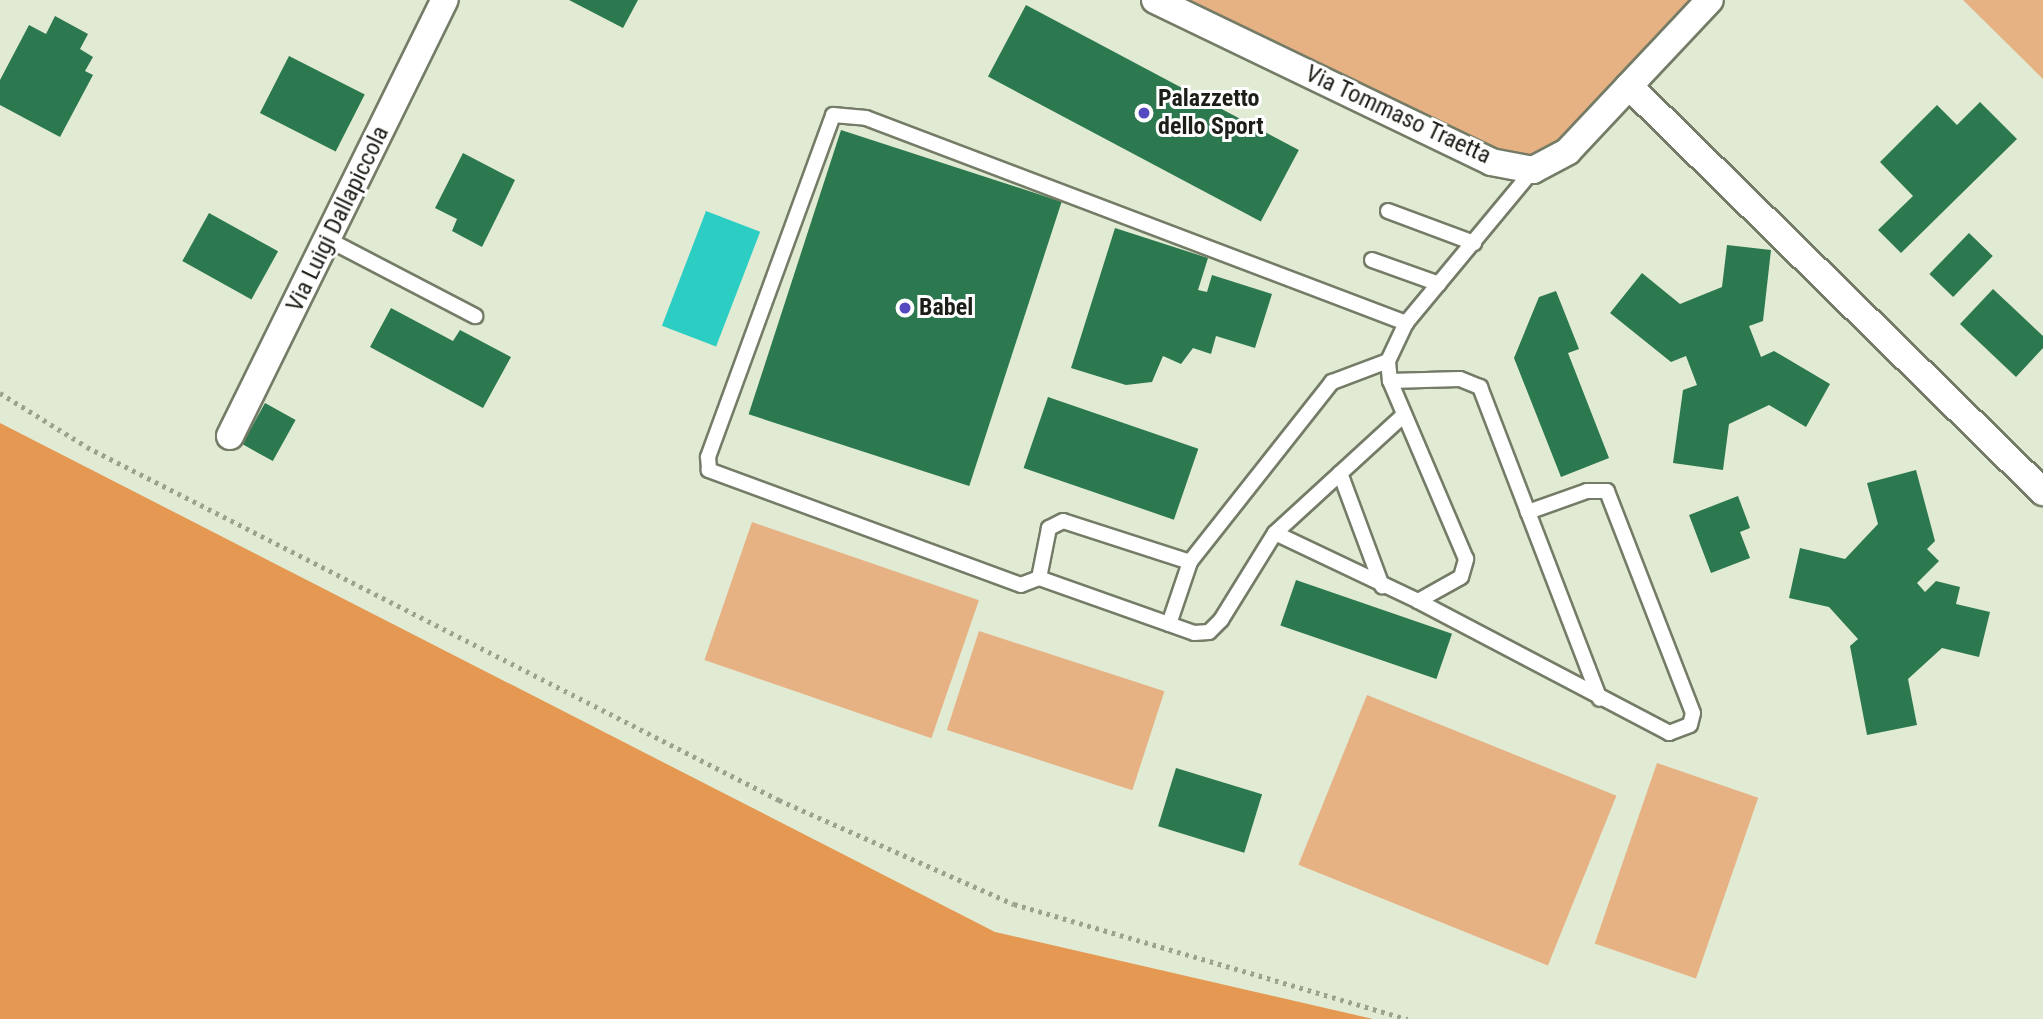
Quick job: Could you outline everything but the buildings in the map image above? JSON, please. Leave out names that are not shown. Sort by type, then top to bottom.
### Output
[{"type":"street","name":"Via Luigi Dallapiccola","points":[[230,436],[329,240],[444,0]]},
{"type":"street","name":"Via Tommaso Traetta","points":[[1156,0],[1491,162],[1533,170]]},
{"type":"street","points":[[1533,170],[1568,151],[1710,0]]},
{"type":"street","points":[[1629,86],[2043,492]]},
{"type":"lane","points":[[1404,415],[1275,533],[1209,632],[1169,624],[1039,578],[1021,585],[709,470],[708,457],[833,115],[866,118],[1406,323]]},
{"type":"lane","points":[[1418,601],[1461,578],[1465,559],[1390,381],[1388,361],[1406,323],[1533,170]]},
{"type":"lane","points":[[1388,211],[1474,243]]},
{"type":"lane","points":[[329,240],[475,316]]},
{"type":"lane","points":[[1371,260],[1439,284]]},
{"type":"lane","points":[[1169,624],[1190,562],[1332,382],[1388,361]]},
{"type":"lane","points":[[1390,381],[1460,379],[1480,387],[1600,699]]},
{"type":"lane","points":[[1340,473],[1382,586]]},
{"type":"lane","points":[[1275,533],[1418,601],[1600,699],[1670,733],[1690,725],[1693,713],[1608,491],[1587,491],[1528,512]]},
{"type":"lane","points":[[1039,578],[1049,528],[1063,521],[1190,562]]},
{"type":"path","points":[[0,393],[87,447],[791,806],[1014,904],[1408,1019]]},
{"type":"shaded area","points":[[1155,0],[1710,0],[1533,170]]},
{"type":"shaded area","points":[[1963,0],[2043,0],[2043,79]]},
{"type":"shaded area","points":[[0,423],[995,932],[1373,1019],[0,1019]]},
{"type":"shaded area","points":[[752,522],[979,600],[931,738],[704,660]]},
{"type":"shaded area","points":[[979,631],[1164,691],[1132,790],[947,730]]},
{"type":"shaded area","points":[[1367,695],[1616,796],[1548,965],[1298,865]]},
{"type":"shaded area","points":[[1657,763],[1758,798],[1696,978],[1595,944]]},
{"type":"water","points":[[706,211],[760,232],[716,347],[662,326]]},
{"type":"place","name":"Palazzetto dello Sport","points":[[1144,113]]},
{"type":"place","name":"Babel","points":[[905,308]]}]
